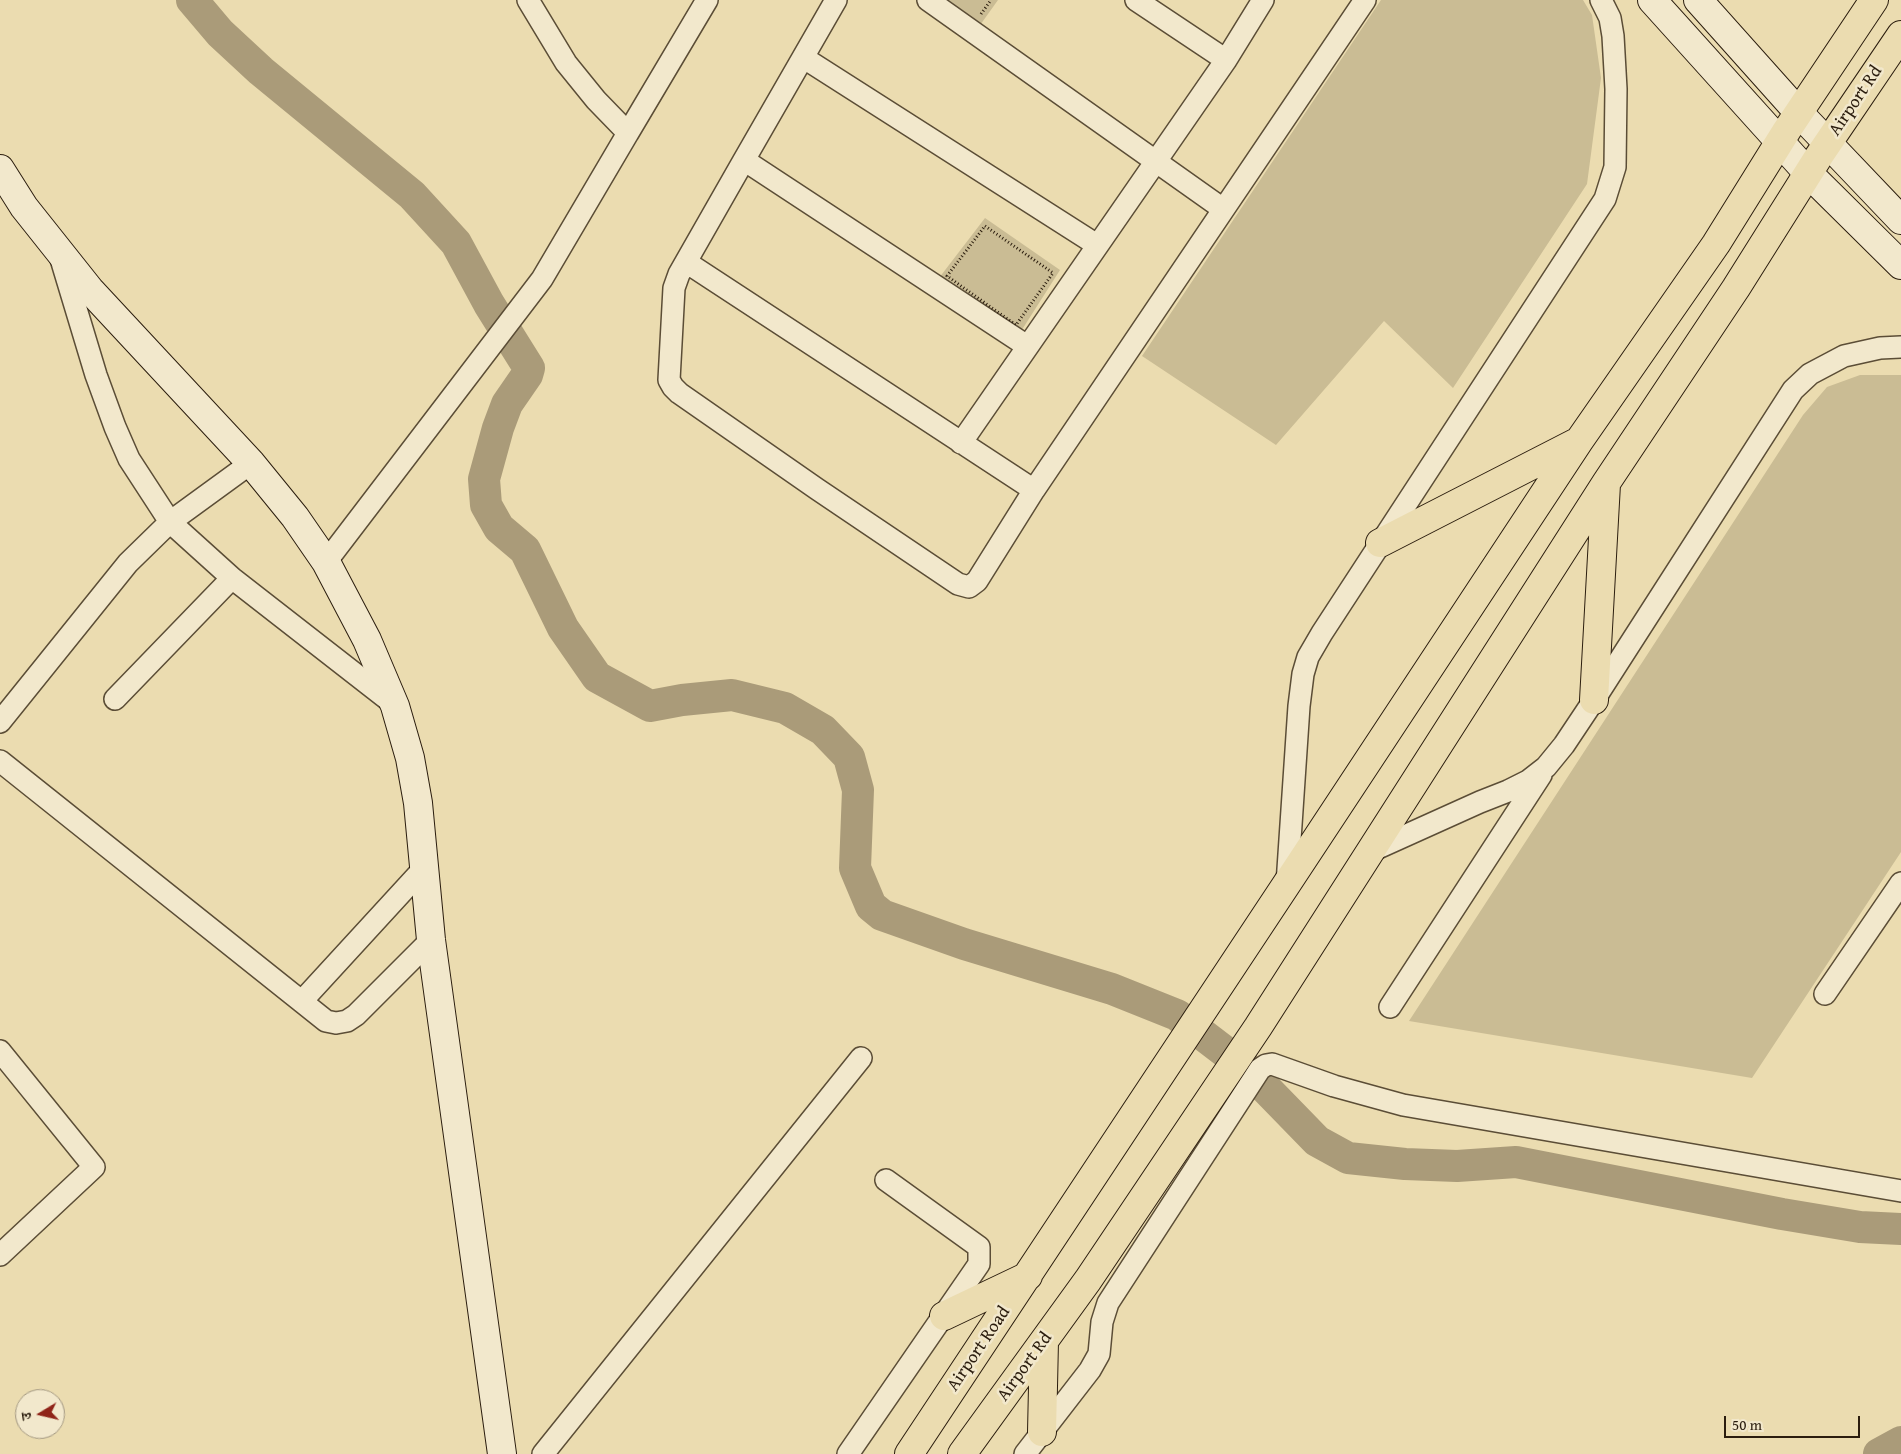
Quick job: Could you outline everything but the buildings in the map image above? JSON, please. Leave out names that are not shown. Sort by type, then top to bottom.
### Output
[{"type":"main road","name":"Airport Road","points":[[909,1454],[1579,441],[1716,244],[1780,142],[1874,0]]},
{"type":"main road","name":"Airport Rd","points":[[962,1454],[1088,1280],[1258,1027],[1606,483],[1730,296],[1808,173],[1901,35]]},
{"type":"main road","points":[[1380,543],[1579,441]]},
{"type":"main road","points":[[1594,700],[1606,483]]},
{"type":"main road","points":[[944,1316],[1028,1276]]},
{"type":"main road","points":[[1042,1432],[1044,1341]]},
{"type":"street","points":[[528,0],[566,63],[596,100],[628,133]]},
{"type":"street","points":[[326,562],[542,279],[707,0]]},
{"type":"street","points":[[836,0],[686,262],[674,288],[669,380],[679,393],[816,489],[958,584],[969,587],[976,581],[1034,490],[1365,0]]},
{"type":"street","points":[[928,0],[1223,209]]},
{"type":"street","points":[[1136,0],[1226,60]]},
{"type":"street","points":[[961,442],[1226,60],[1263,0]]},
{"type":"street","points":[[1286,886],[1303,674],[1308,657],[1380,543],[1605,199],[1615,167],[1616,89],[1610,18],[1601,0]]},
{"type":"street","points":[[1652,0],[1808,173],[1901,265]]},
{"type":"street","points":[[1698,0],[1799,113],[1901,220]]},
{"type":"street","points":[[804,58],[1097,245]]},
{"type":"street","points":[[744,160],[1027,346]]},
{"type":"street","points":[[0,169],[24,207],[90,290],[251,464],[295,517],[326,562],[367,640],[395,706],[410,758],[418,802],[431,940],[502,1454]]},
{"type":"street","points":[[58,252],[96,375],[115,427],[130,459],[170,522],[232,578],[395,706]]},
{"type":"street","points":[[686,262],[1034,490]]},
{"type":"street","points":[[1390,1007],[1546,767],[1564,745],[1594,700],[1793,390],[1810,374],[1844,356],[1880,348],[1901,348]]},
{"type":"street","points":[[0,722],[128,563],[170,522],[251,464]]},
{"type":"street","points":[[115,699],[232,578]]},
{"type":"street","points":[[0,760],[326,1021],[336,1023],[356,1015],[431,940]]},
{"type":"street","points":[[1369,852],[1508,791],[1546,767]]},
{"type":"street","points":[[302,1001],[425,867]]},
{"type":"street","points":[[1825,994],[1901,883]]},
{"type":"street","points":[[0,1051],[94,1167],[0,1255]]},
{"type":"street","points":[[544,1454],[861,1058]]},
{"type":"street","points":[[1025,1454],[1090,1370],[1096,1360],[1100,1347],[1104,1312],[1108,1303],[1260,1069],[1266,1065],[1272,1064],[1334,1086],[1403,1104],[1901,1191]]},
{"type":"street","points":[[848,1454],[979,1264],[979,1247],[886,1180]]},
{"type":"path","points":[[976,21],[991,0]]},
{"type":"path","points":[[985,226],[1052,273],[1016,325],[947,276],[985,226]]},
{"type":"shaded area","points":[[939,0],[998,0],[978,28]]},
{"type":"shaded area","points":[[1381,0],[1583,0],[1592,15],[1601,78],[1587,184],[1453,388],[1384,321],[1276,445],[1142,356]]},
{"type":"shaded area","points":[[985,218],[1060,270],[1018,336],[939,278]]},
{"type":"shaded area","points":[[1860,375],[1901,375],[1901,852],[1752,1078],[1409,1021],[1803,415],[1827,387]]},
{"type":"waterway","points":[[192,0],[220,33],[261,71],[412,195],[456,243],[489,304],[529,368],[527,375],[507,404],[498,428],[484,479],[486,505],[499,528],[525,550],[563,628],[597,677],[650,706],[682,700],[732,695],[785,708],[823,730],[849,757],[858,790],[855,868],[871,906],[882,915],[964,944],[1112,989],[1177,1015],[1245,1067],[1317,1141],[1348,1158],[1405,1164],[1457,1166],[1516,1162],[1782,1214],[1860,1227],[1901,1229]]},
{"type":"waterway","points":[[1879,1454],[1901,1442]]}]
